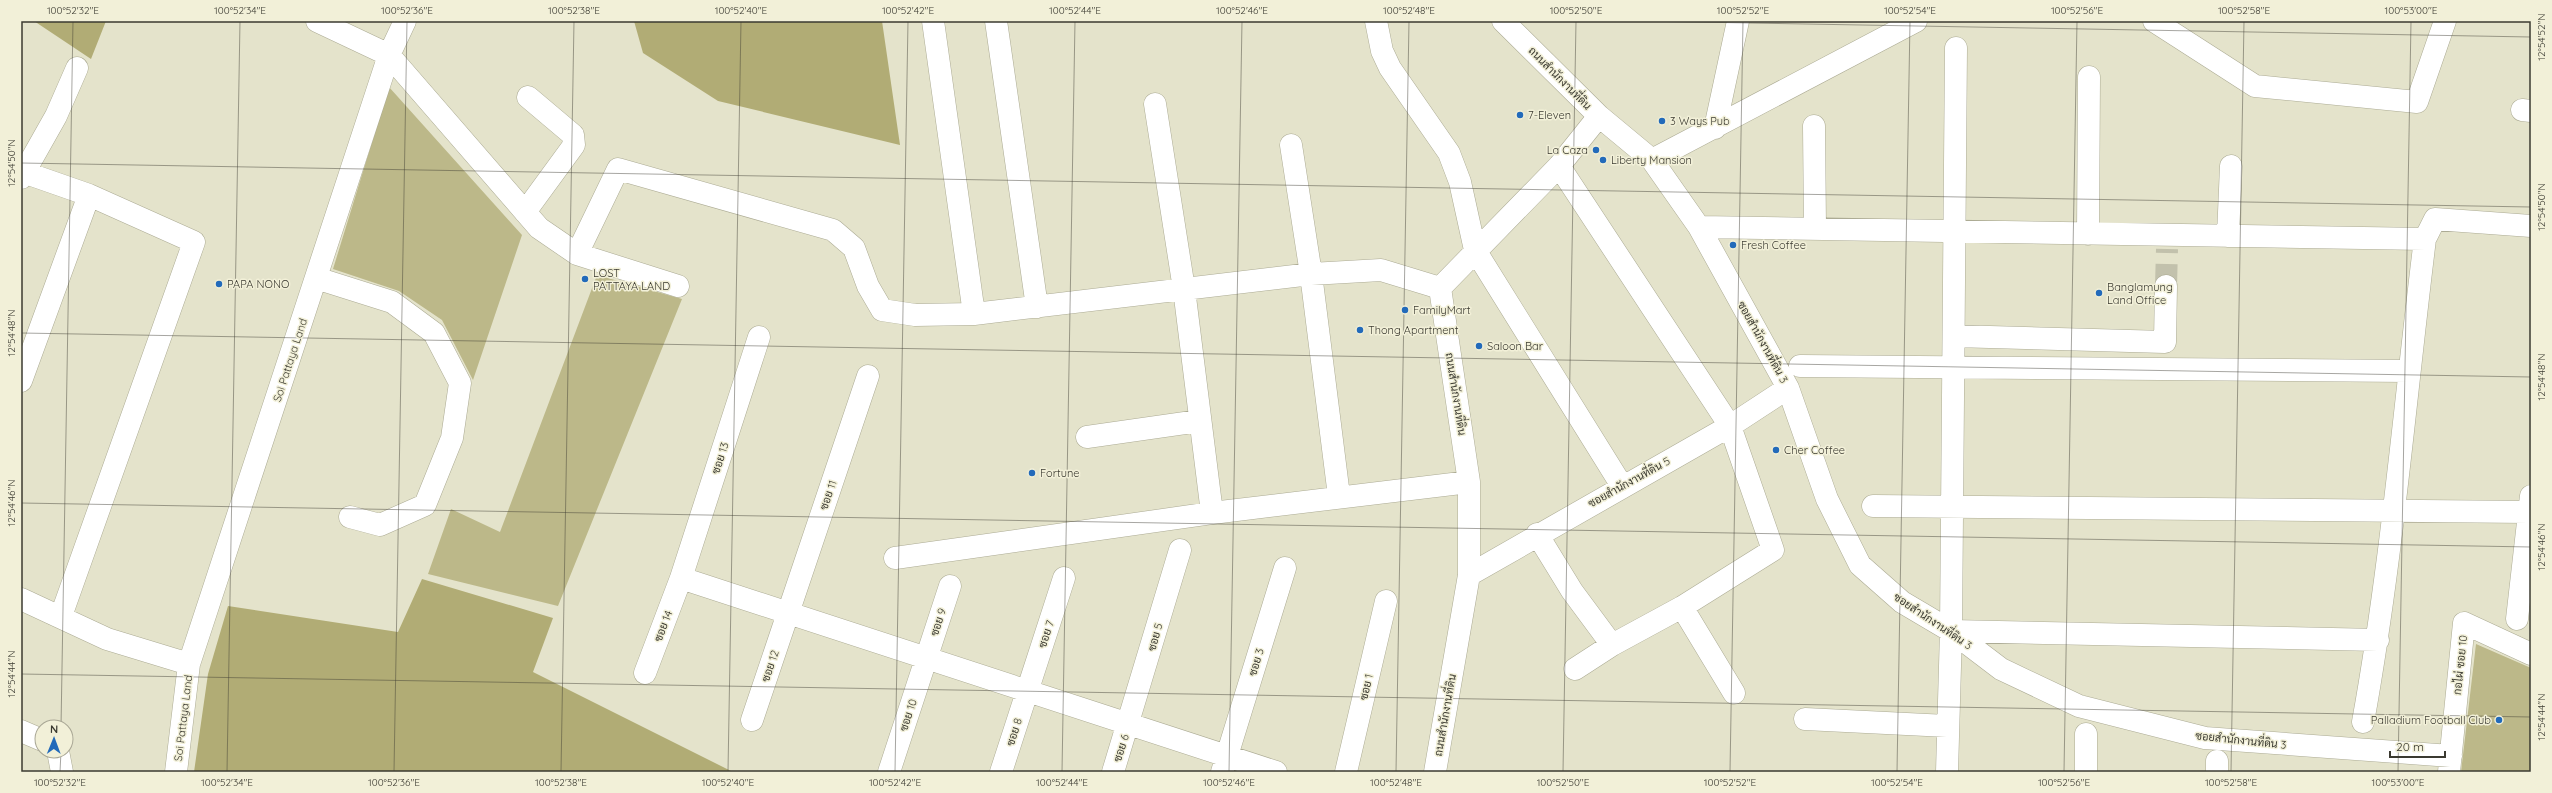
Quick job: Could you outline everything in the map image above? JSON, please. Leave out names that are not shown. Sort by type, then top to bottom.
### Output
[{"type":"street","points":[[317,21],[388,55],[539,228],[577,254],[678,286]]},
{"type":"street","name":"Soi Pattaya Land","points":[[176,772],[189,664],[388,55],[405,21]]},
{"type":"street","points":[[933,21],[974,314]]},
{"type":"street","points":[[996,21],[1037,307]]},
{"type":"street","points":[[1376,21],[1382,51],[1390,68],[1449,153],[1455,167],[1475,250],[1622,486]]},
{"type":"street","name":"ถนนสำนักงานที่ดิน","points":[[1435,772],[1468,574],[1469,482],[1440,288],[1475,250],[1560,166],[1598,116],[1503,21]]},
{"type":"street","points":[[1715,128],[1738,21]]},
{"type":"street","points":[[1652,160],[1715,128],[1802,79],[1916,21]]},
{"type":"street","points":[[2154,21],[2255,86],[2417,102],[2445,21]]},
{"type":"street","points":[[1947,772],[1947,726],[1951,631],[1954,367],[1953,232],[1956,48]]},
{"type":"street","points":[[61,616],[194,242],[89,195],[23,175],[56,116],[77,68]]},
{"type":"street","points":[[2088,234],[2089,77]]},
{"type":"street","points":[[525,212],[574,145],[575,141],[573,135],[528,97]]},
{"type":"street","points":[[1155,104],[1184,289],[1199,421],[1212,513]]},
{"type":"street","name":"ซอยสำนักงานที่ดิน 3","points":[[1598,116],[1652,160],[1699,227],[1788,388],[1828,499],[1860,565],[1902,602],[1951,631],[2001,669],[2079,706],[2205,738],[2450,764]]},
{"type":"street","points":[[1814,126],[1815,228]]},
{"type":"street","points":[[1291,145],[1312,274],[1340,496]]},
{"type":"street","points":[[1560,166],[1730,426],[1773,550],[1682,607],[1612,645],[1575,669]]},
{"type":"street","points":[[2228,236],[2230,166]]},
{"type":"street","points":[[577,254],[618,169],[833,230],[854,248],[868,286],[882,310],[915,315],[974,314],[1312,274],[1381,270],[1440,288]]},
{"type":"street","points":[[21,381],[89,195]]},
{"type":"street","points":[[2363,722],[2378,640],[2395,511],[2409,371],[2426,239],[2435,218],[2531,226]]},
{"type":"street","points":[[1699,227],[2088,234],[2167,242],[2228,236],[2426,239]]},
{"type":"street","points":[[316,278],[392,302],[410,315],[434,333],[460,383],[452,438],[425,505],[380,525],[350,517]]},
{"type":"street","points":[[1954,336],[2165,342],[2166,286]]},
{"type":"street","name":"ซอย 13","points":[[680,578],[759,337]]},
{"type":"street","points":[[1800,366],[2409,371]]},
{"type":"street","name":"ซอย 11","points":[[788,613],[868,376]]},
{"type":"street","name":"ซอยสำนักงานที่ดิน 5","points":[[1468,574],[1730,426],[1788,388]]},
{"type":"street","points":[[1088,437],[1199,421]]},
{"type":"street","points":[[895,558],[1340,496],[1469,482]]},
{"type":"street","points":[[1873,506],[2395,511],[2530,504],[2517,618]]},
{"type":"street","points":[[1537,534],[1572,591],[1612,645]]},
{"type":"street","name":"ซอย 5","points":[[1129,724],[1180,550]]},
{"type":"street","name":"ซอย 3","points":[[1224,764],[1285,568]]},
{"type":"street","points":[[680,578],[1129,724],[1224,764],[1276,772]]},
{"type":"street","name":"ซอย 14","points":[[645,673],[680,578]]},
{"type":"street","name":"ซอย 7","points":[[1028,691],[1064,578]]},
{"type":"street","name":"ซอย 9","points":[[927,658],[950,586]]},
{"type":"street","name":"Soi Pattaya Land","points":[[21,599],[61,616],[107,639],[189,664]]},
{"type":"street","name":"ซอย 1","points":[[1346,772],[1386,601]]},
{"type":"street","points":[[1682,607],[1734,693]]},
{"type":"street","name":"ซอย 12","points":[[752,720],[788,613]]},
{"type":"street","name":"กอไผ่ ซอย 10","points":[[2450,764],[2464,623],[2531,654]]},
{"type":"street","points":[[1951,631],[2378,640]]},
{"type":"street","name":"ซอย 10","points":[[889,772],[927,658]]},
{"type":"street","name":"ซอย 8","points":[[1001,772],[1028,691]]},
{"type":"street","points":[[1805,720],[1947,726]]},
{"type":"street","name":"ซอย 6","points":[[1113,772],[1129,724]]},
{"type":"street","points":[[21,731],[34,737]]},
{"type":"street","points":[[2086,734],[2086,772]]},
{"type":"street","points":[[60,759],[62,772]]},
{"type":"shaded area","points":[[34,21],[106,21],[91,59]]},
{"type":"shaded area","points":[[634,21],[882,21],[900,145],[718,101],[643,53]]},
{"type":"shaded area","points":[[389,87],[522,235],[473,380],[442,320],[399,291],[333,269]]},
{"type":"shaded area","points":[[597,275],[682,299],[558,606],[428,574],[451,509],[500,532]]},
{"type":"shaded area","points":[[422,579],[553,618],[533,672],[733,772],[194,772],[208,674],[228,606],[398,632]]},
{"type":"shaded area","name":"Palladium Football Club","points":[[2476,644],[2531,668],[2531,772],[2461,772]]},
{"type":"tunnel","points":[[2166,286],[2167,249]]},
{"type":"place","name":"7-Eleven","points":[[1520,115]]},
{"type":"place","name":"3 Ways Pub","points":[[1662,121]]},
{"type":"place","name":"La Caza","points":[[1596,150]]},
{"type":"place","name":"Liberty Mansion","points":[[1603,160]]},
{"type":"place","name":"Fresh Coffee","points":[[1733,245]]},
{"type":"place","name":"LOST PATTAYA LAND","points":[[585,279]]},
{"type":"place","name":"PAPA NONO","points":[[219,284]]},
{"type":"place","name":"Banglamung Land Office","points":[[2099,293]]},
{"type":"place","name":"FamilyMart","points":[[1405,310]]},
{"type":"place","name":"Thong Apartment","points":[[1360,330]]},
{"type":"place","name":"Saloon Bar","points":[[1479,346]]},
{"type":"place","name":"Cher Coffee","points":[[1776,450]]},
{"type":"place","name":"Fortune","points":[[1032,473]]},
{"type":"place","name":"Palladium Football Club","points":[[2499,720]]}]
